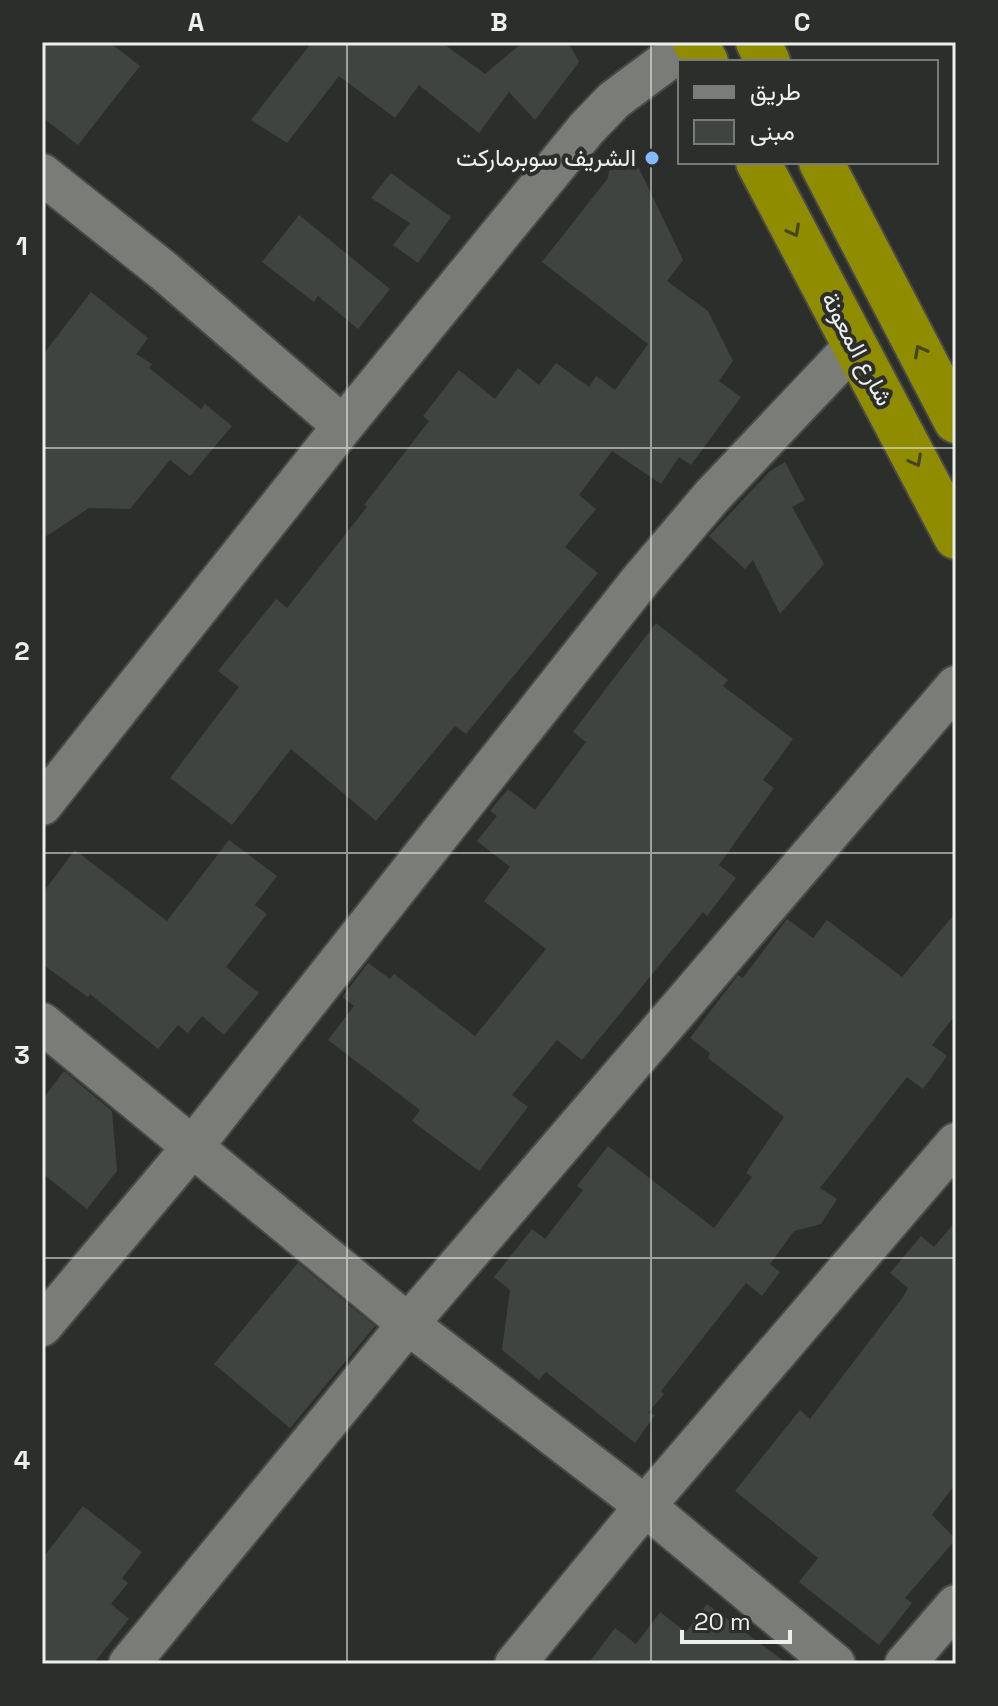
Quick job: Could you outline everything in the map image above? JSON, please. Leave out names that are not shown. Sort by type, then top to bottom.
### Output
[{"type":"highway","points":[[693,42],[705,60]]},
{"type":"highway","points":[[758,42],[767,60]]},
{"type":"highway","name":"شارع المعونة","points":[[759,164],[956,537]]},
{"type":"highway","points":[[822,164],[956,421]]},
{"type":"street","points":[[42,805],[343,426],[587,128],[614,100],[693,42]]},
{"type":"street","points":[[42,174],[164,271],[343,426]]},
{"type":"street","points":[[42,1326],[194,1145],[640,581],[712,496],[855,345]]},
{"type":"street","points":[[129,1664],[408,1324],[956,686]]},
{"type":"street","points":[[42,1023],[408,1324],[645,1506],[835,1664]]},
{"type":"street","points":[[515,1664],[645,1506],[956,1143]]},
{"type":"street","points":[[905,1664],[956,1605]]},
{"type":"building","points":[[42,42],[109,42],[140,66],[78,145],[42,117]]},
{"type":"building","points":[[312,42],[441,42],[485,74],[523,42],[568,42],[579,62],[535,120],[509,92],[479,133],[419,85],[395,118],[339,76],[287,143],[251,120]]},
{"type":"building","points":[[634,158],[683,260],[667,281],[708,311],[733,361],[719,381],[741,397],[691,465],[679,457],[661,484],[612,451],[579,495],[596,509],[565,547],[598,573],[466,734],[455,726],[376,821],[291,749],[232,825],[170,778],[239,687],[218,671],[276,599],[287,608],[367,507],[364,505],[429,421],[423,416],[459,370],[495,399],[518,368],[539,385],[556,363],[589,387],[596,376],[615,390],[648,344],[542,262],[608,178],[609,170]]},
{"type":"building","points":[[391,173],[451,217],[418,263],[393,245],[410,223],[371,198]]},
{"type":"building","points":[[299,215],[390,289],[358,329],[318,296],[314,302],[262,262]]},
{"type":"building","points":[[91,292],[148,338],[136,354],[152,364],[149,368],[201,409],[205,404],[232,426],[190,476],[170,460],[130,509],[89,508],[42,539],[42,356]]},
{"type":"building","points":[[785,462],[805,500],[792,507],[824,564],[780,614],[753,560],[745,569],[709,536],[769,472]]},
{"type":"building","points":[[656,623],[728,680],[723,686],[793,739],[763,780],[774,788],[719,865],[736,878],[707,916],[703,912],[582,1060],[557,1040],[512,1095],[528,1107],[479,1171],[412,1121],[420,1110],[328,1040],[354,1006],[342,997],[368,963],[390,979],[394,974],[475,1036],[546,949],[484,901],[510,867],[477,841],[497,816],[490,811],[508,789],[535,810],[586,742],[573,732]]},
{"type":"building","points":[[229,840],[277,876],[255,905],[267,914],[226,967],[259,993],[224,1035],[202,1016],[188,1033],[178,1025],[158,1049],[90,994],[88,997],[42,964],[42,894],[75,850],[167,921]]},
{"type":"building","points":[[956,912],[956,1014],[932,1045],[947,1056],[923,1089],[907,1077],[820,1188],[837,1199],[821,1224],[794,1231],[770,1264],[780,1272],[762,1296],[746,1283],[661,1391],[664,1394],[648,1413],[655,1415],[635,1443],[546,1372],[539,1380],[502,1350],[510,1290],[494,1277],[532,1229],[545,1239],[583,1190],[577,1186],[608,1146],[714,1228],[752,1177],[746,1173],[784,1117],[708,1058],[710,1053],[690,1038],[738,975],[743,978],[787,919],[813,938],[827,920],[902,977]]},
{"type":"building","points":[[64,1071],[112,1111],[117,1171],[87,1209],[42,1173],[42,1100]]},
{"type":"building","points":[[956,1221],[956,1483],[932,1515],[956,1539],[905,1598],[912,1603],[879,1645],[799,1582],[818,1558],[735,1491],[800,1410],[810,1419],[903,1297],[908,1288],[890,1273],[921,1236],[934,1247]]},
{"type":"building","points":[[298,1263],[375,1326],[290,1428],[214,1364]]},
{"type":"building","points":[[83,1506],[142,1552],[122,1578],[128,1583],[111,1604],[129,1619],[93,1664],[42,1664],[42,1559]]},
{"type":"building","points":[[707,1604],[788,1664],[588,1664],[615,1628],[636,1644],[660,1612],[686,1632]]},
{"type":"place","name":"الشريف سوبرماركت","points":[[652,158]]}]
